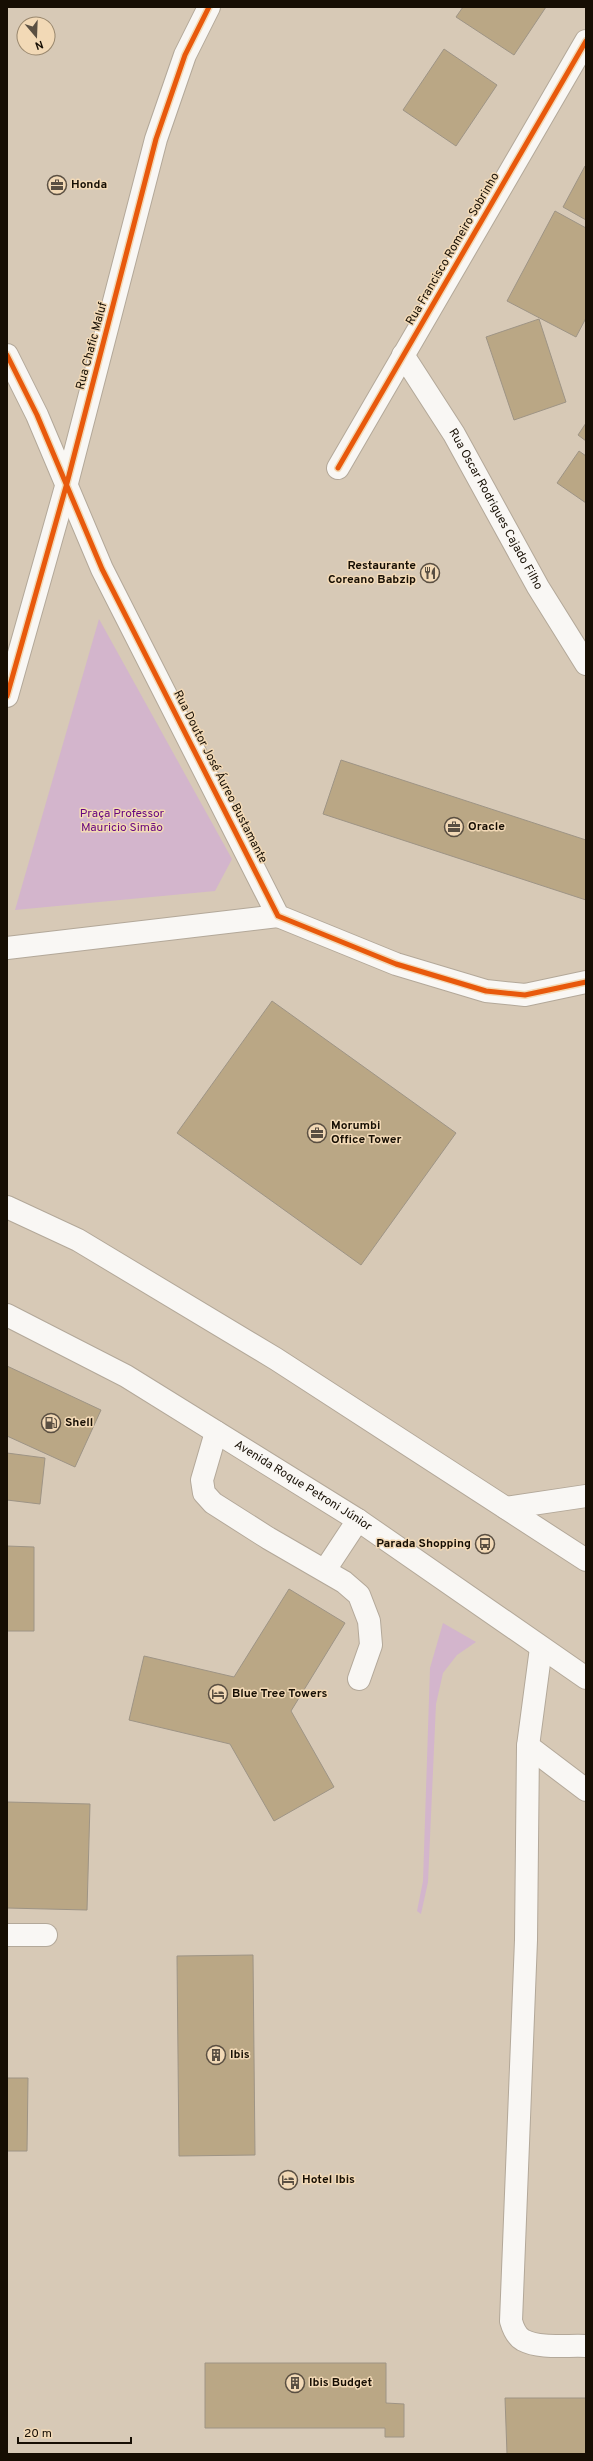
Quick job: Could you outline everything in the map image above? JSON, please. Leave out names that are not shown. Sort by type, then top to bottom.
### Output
[{"type":"street","name":"Rua Chafic Maluf","points":[[7,696],[67,483],[156,139],[185,55],[209,7]]},
{"type":"street","name":"Rua Francisco Romeiro Sobrinho","points":[[338,468],[586,41]]},
{"type":"street","name":"Rua Doutor José Áureo Bustamante","points":[[7,355],[37,415],[102,569],[278,916]]},
{"type":"street","name":"Rua Oscar Rodrigues Cajado Filho","points":[[403,355],[454,434],[538,588],[586,664]]},
{"type":"street","points":[[7,948],[278,916],[396,964],[486,991],[525,995],[586,982]]},
{"type":"street","points":[[7,1207],[78,1240],[276,1359],[586,1560]]},
{"type":"street","name":"Avenida Roque Petroni Júnior","points":[[7,1315],[126,1376],[358,1520],[586,1678]]},
{"type":"street","points":[[216,1432],[202,1480],[204,1493],[213,1503],[268,1538],[325,1570],[359,1594],[369,1621],[371,1645],[359,1679]]},
{"type":"street","points":[[506,1508],[586,1496]]},
{"type":"street","points":[[325,1570],[358,1520]]},
{"type":"street","points":[[541,1648],[528,1746],[526,1940],[511,2321],[514,2330],[522,2339],[536,2344],[586,2346]]},
{"type":"street","points":[[528,1746],[586,1790]]},
{"type":"street","points":[[7,1935],[46,1935]]},
{"type":"green space","name":"Praça Professor Mauricio Simão","points":[[99,619],[232,859],[215,891],[15,910]]},
{"type":"green space","points":[[443,1623],[476,1642],[457,1655],[443,1673],[436,1704],[428,1882],[421,1914],[417,1911],[423,1881],[430,1668]]},
{"type":"building","points":[[463,7],[546,7],[514,55],[456,17]]},
{"type":"building","points":[[444,49],[497,85],[456,146],[403,110]]},
{"type":"building","points":[[585,166],[586,167],[586,220],[563,207]]},
{"type":"building","points":[[555,211],[586,228],[586,318],[576,337],[507,301]]},
{"type":"building","points":[[539,319],[566,402],[514,420],[486,337]]},
{"type":"building","points":[[586,423],[586,441],[578,435]]},
{"type":"building","points":[[579,451],[586,456],[586,503],[557,483]]},
{"type":"building","name":"Oracle","points":[[341,760],[586,840],[586,900],[323,814]]},
{"type":"building","name":"Morumbi Office Tower","points":[[272,1001],[456,1133],[361,1265],[177,1133]]},
{"type":"building","name":"Shell","points":[[7,1366],[101,1410],[75,1467],[7,1436]]},
{"type":"building","points":[[7,1453],[45,1458],[40,1504],[7,1500]]},
{"type":"building","points":[[7,1546],[34,1547],[34,1631],[7,1631]]},
{"type":"building","name":"Blue Tree Towers","points":[[289,1589],[345,1623],[291,1711],[334,1787],[274,1821],[230,1744],[129,1720],[144,1656],[234,1677]]},
{"type":"building","points":[[7,1802],[90,1804],[87,1910],[7,1908]]},
{"type":"building","name":"Ibis","points":[[253,1955],[255,2155],[179,2156],[177,1956]]},
{"type":"building","points":[[7,2078],[28,2078],[27,2151],[7,2151]]},
{"type":"building","name":"Ibis Budget","points":[[205,2363],[386,2363],[386,2403],[404,2404],[404,2437],[385,2437],[385,2428],[205,2428]]},
{"type":"building","points":[[505,2398],[586,2398],[586,2454],[507,2454]]},
{"type":"cycle path","points":[[7,696],[67,483],[156,139],[185,55],[209,7]]},
{"type":"cycle path","points":[[338,468],[586,41]]},
{"type":"cycle path","points":[[7,355],[37,415],[102,569],[278,916],[396,964],[486,991],[525,995],[586,982]]},
{"type":"place","name":"Honda","points":[[57,185]]},
{"type":"place","name":"Restaurante Coreano Babzip","points":[[430,573]]},
{"type":"place","name":"Oracle","points":[[454,827]]},
{"type":"place","name":"Morumbi Office Tower","points":[[317,1133]]},
{"type":"place","name":"Shell","points":[[51,1423]]},
{"type":"place","name":"Parada Shopping","points":[[485,1544]]},
{"type":"place","name":"Blue Tree Towers","points":[[218,1694]]},
{"type":"place","name":"Ibis","points":[[216,2055]]},
{"type":"place","name":"Hotel Ibis","points":[[288,2180]]},
{"type":"place","name":"Ibis Budget","points":[[295,2383]]}]
